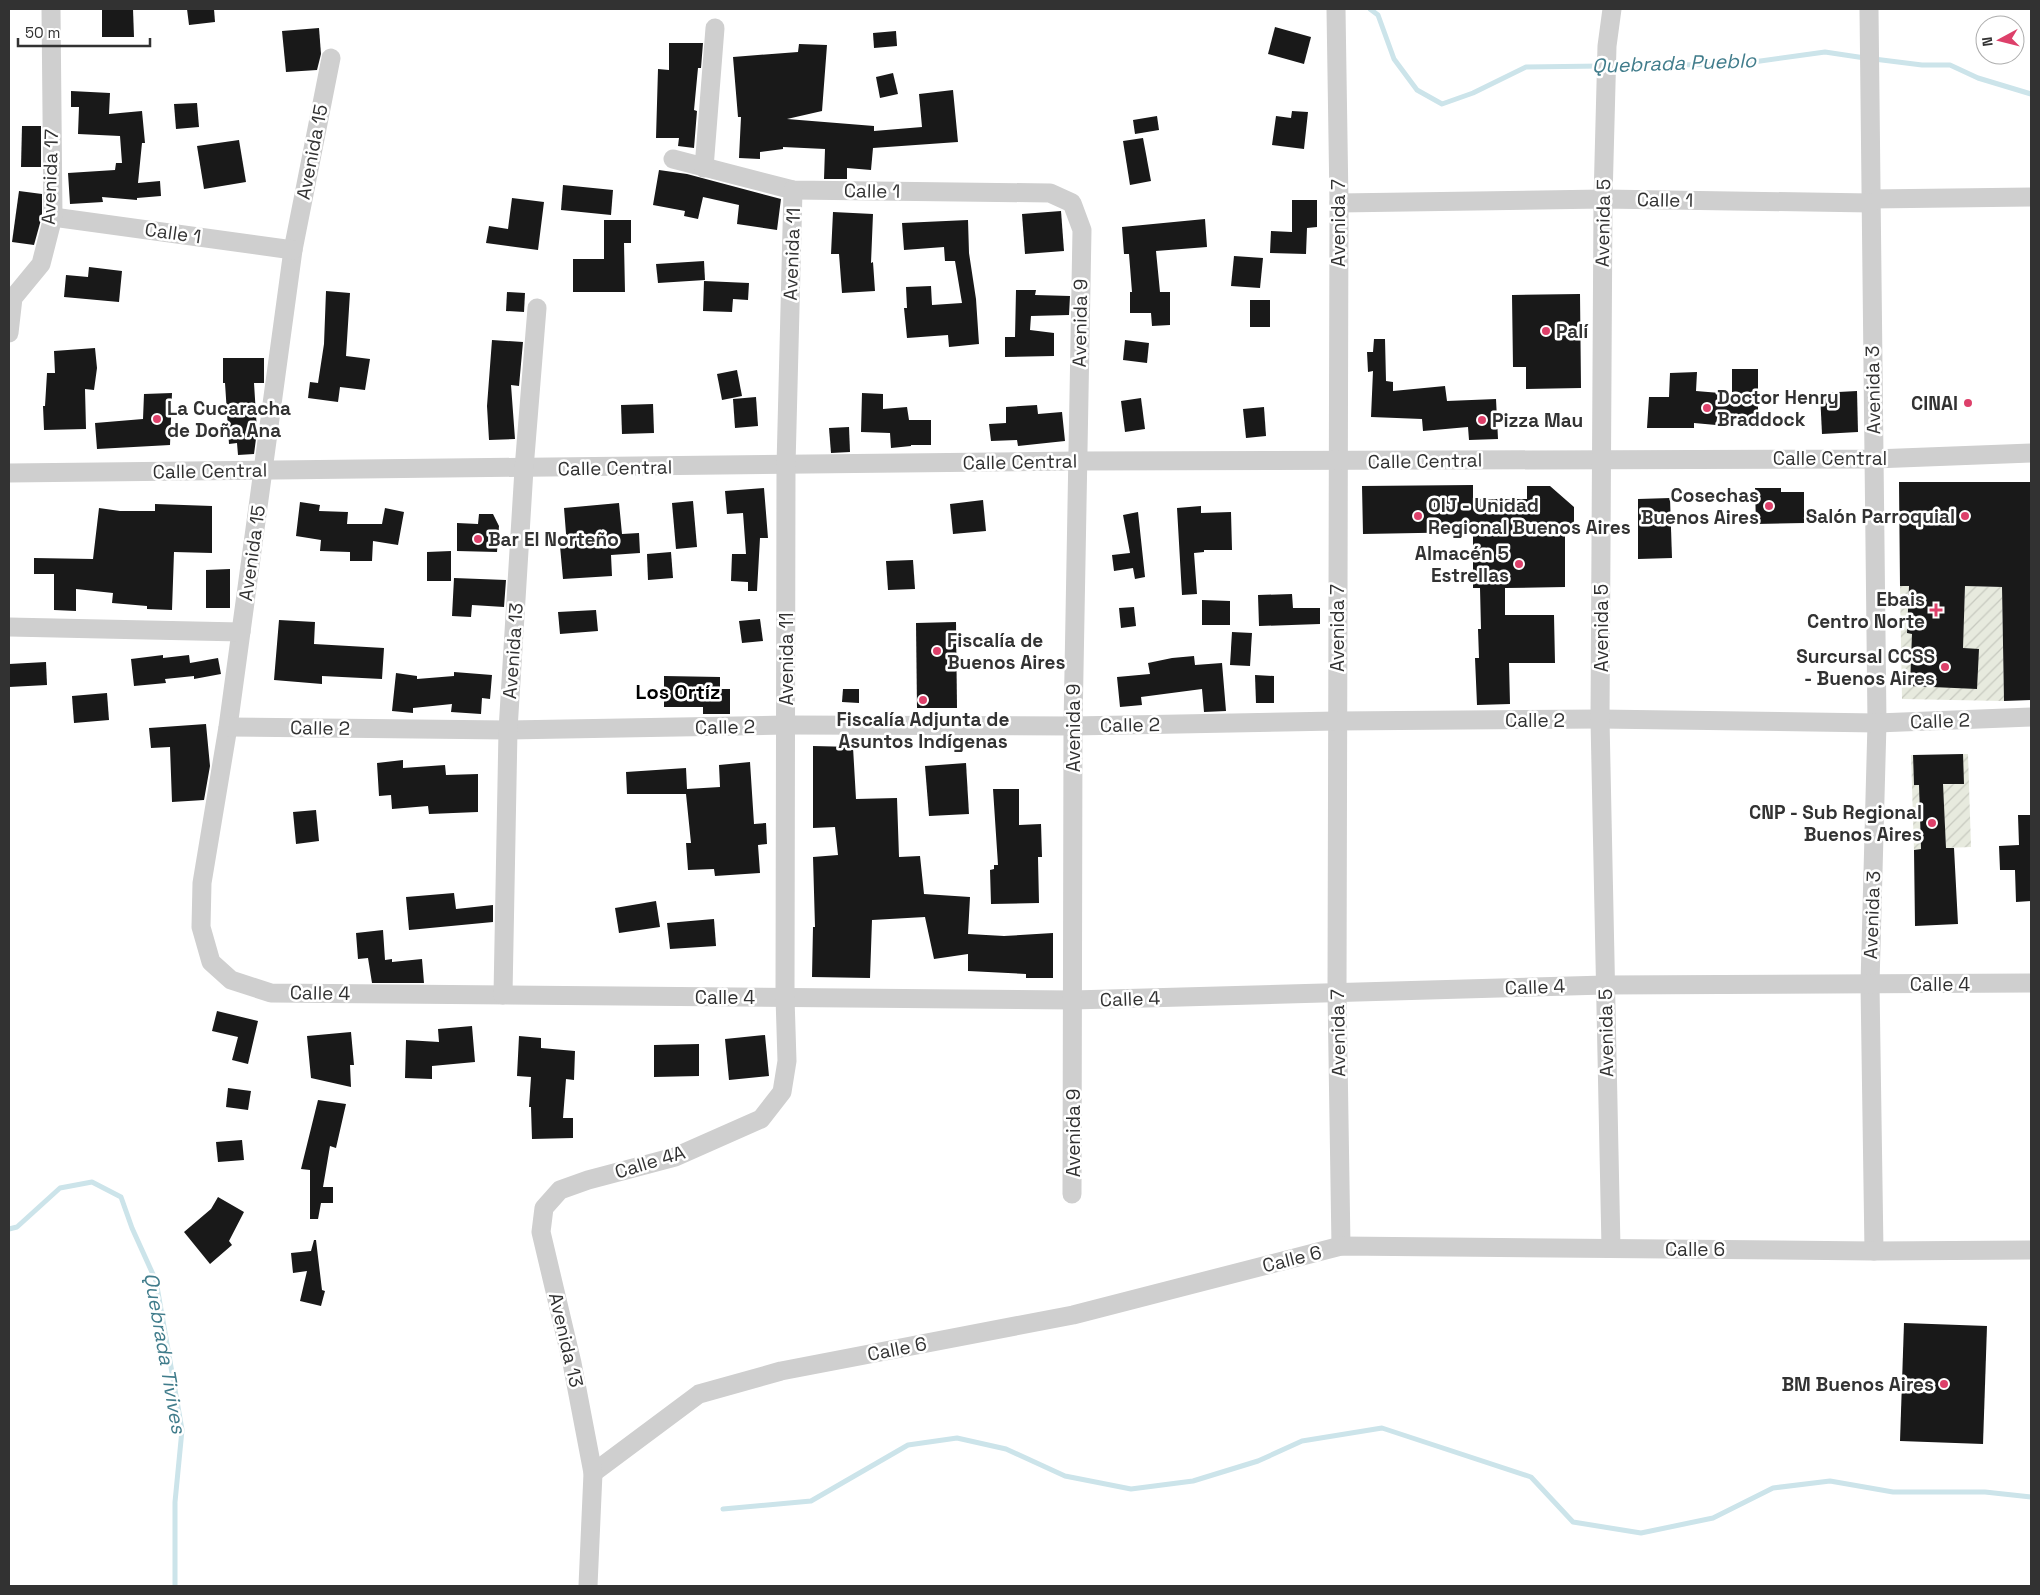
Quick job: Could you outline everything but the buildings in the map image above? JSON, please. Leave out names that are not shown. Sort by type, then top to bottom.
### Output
[{"type":"street","name":"Avenida 17","points":[[9,333],[11,292],[41,264],[53,217],[51,9]]},
{"type":"street","name":"Avenida 7","points":[[1336,9],[1339,203],[1337,993],[1341,1246]]},
{"type":"street","name":"Avenida 5","points":[[1612,9],[1607,46],[1603,199],[1600,719],[1612,1248]]},
{"type":"street","name":"Avenida 3","points":[[1869,9],[1877,723],[1870,984],[1874,1251]]},
{"type":"street","points":[[704,168],[715,28]]},
{"type":"street","name":"Avenida 15","points":[[230,980],[211,962],[201,927],[202,883],[228,727],[293,250],[331,58]]},
{"type":"street","name":"Calle 1","points":[[673,159],[793,190],[1050,193],[1072,203]]},
{"type":"street","name":"Avenida 11","points":[[761,1119],[782,1092],[787,1061],[785,997],[786,466],[793,190]]},
{"type":"street","name":"Calle 1","points":[[1339,203],[1603,199],[1871,201],[2031,197]]},
{"type":"street","name":"Avenida 9","points":[[1072,203],[1082,230],[1073,726],[1072,1194]]},
{"type":"street","name":"Calle 1","points":[[53,217],[293,250]]},
{"type":"street","name":"Avenida 13","points":[[503,996],[508,730],[524,468],[537,308]]},
{"type":"street","name":"Calle Central","points":[[9,474],[1077,462],[1874,459],[2031,453]]},
{"type":"street","points":[[9,627],[241,632]]},
{"type":"street","name":"Calle 2","points":[[228,727],[508,730],[786,726],[1073,726],[1600,719],[1877,723],[2031,717]]},
{"type":"street","name":"Calle 4","points":[[230,980],[271,993],[1073,1000],[1605,985],[2031,983]]},
{"type":"street","name":"Calle 4A","points":[[544,1208],[560,1190],[588,1180],[675,1157],[761,1119]]},
{"type":"street","name":"Avenida 13","points":[[544,1208],[541,1232],[572,1363],[593,1473],[588,1586]]},
{"type":"street","name":"Calle 6","points":[[593,1473],[699,1394],[781,1371],[1073,1315],[1341,1246],[1874,1251],[2031,1250]]},
{"type":"shaded area","points":[[1900,586],[1909,586],[1907,633],[1963,636],[1965,586],[2002,587],[2004,701],[1902,699]]},
{"type":"shaded area","points":[[1963,754],[1968,754],[1971,847],[1946,848],[1943,796],[1919,797],[1921,849],[1914,850],[1911,755],[1913,755],[1914,785],[1963,784]]},
{"type":"waterway","name":"Quebrada Pueblo","points":[[1370,9],[1378,15],[1394,59],[1417,90],[1442,104],[1473,93],[1526,67],[1602,66]]},
{"type":"waterway","name":"Quebrada Pueblo","points":[[1610,66],[1739,64],[1825,52],[1865,58]]},
{"type":"waterway","name":"Quebrada Pueblo","points":[[1874,59],[1922,65],[1950,65],[1978,78],[2031,94]]},
{"type":"waterway","name":"Quebrada Tivives","points":[[9,1229],[17,1227],[60,1188],[92,1182],[121,1197],[132,1228],[156,1281],[182,1430],[175,1502],[175,1586]]},
{"type":"waterway","points":[[723,1509],[811,1501],[908,1445],[957,1438],[1006,1449],[1065,1476],[1131,1489],[1193,1481],[1258,1461],[1302,1441],[1382,1428],[1531,1477],[1573,1522],[1641,1533],[1713,1518],[1773,1488],[1830,1481],[1893,1492],[1985,1492],[2031,1497]]},
{"type":"place","name":"Palí","points":[[1546,331]]},
{"type":"place","name":"CINAI","points":[[1968,403]]},
{"type":"place","name":"Doctor Henry Braddock","points":[[1707,408]]},
{"type":"place","name":"La Cucaracha de Doña Ana","points":[[157,419]]},
{"type":"place","name":"Pizza Mau","points":[[1482,420]]},
{"type":"place","name":"Cosechas Buenos Aires","points":[[1769,506]]},
{"type":"place","name":"OIJ - Unidad Regional Buenos Aires","points":[[1418,516]]},
{"type":"place","name":"Salón Parroquial","points":[[1965,516]]},
{"type":"place","name":"Bar El Norteño","points":[[478,539]]},
{"type":"place","name":"Almacén 5 Estrellas","points":[[1519,564]]},
{"type":"place","name":"Ebais Centro Norte","points":[[1936,610]]},
{"type":"place","name":"Fiscalía de Buenos Aires","points":[[937,651]]},
{"type":"place","name":"Surcursal CCSS - Buenos Aires","points":[[1945,667]]},
{"type":"place","name":"Fiscalía Adjunta de Asuntos Indígenas","points":[[923,700]]},
{"type":"place","name":"CNP - Sub Regional Buenos Aires","points":[[1932,823]]},
{"type":"place","name":"BM Buenos Aires","points":[[1944,1384]]},
{"type":"district","name":"Los Ortíz","points":[[678,692]]}]
